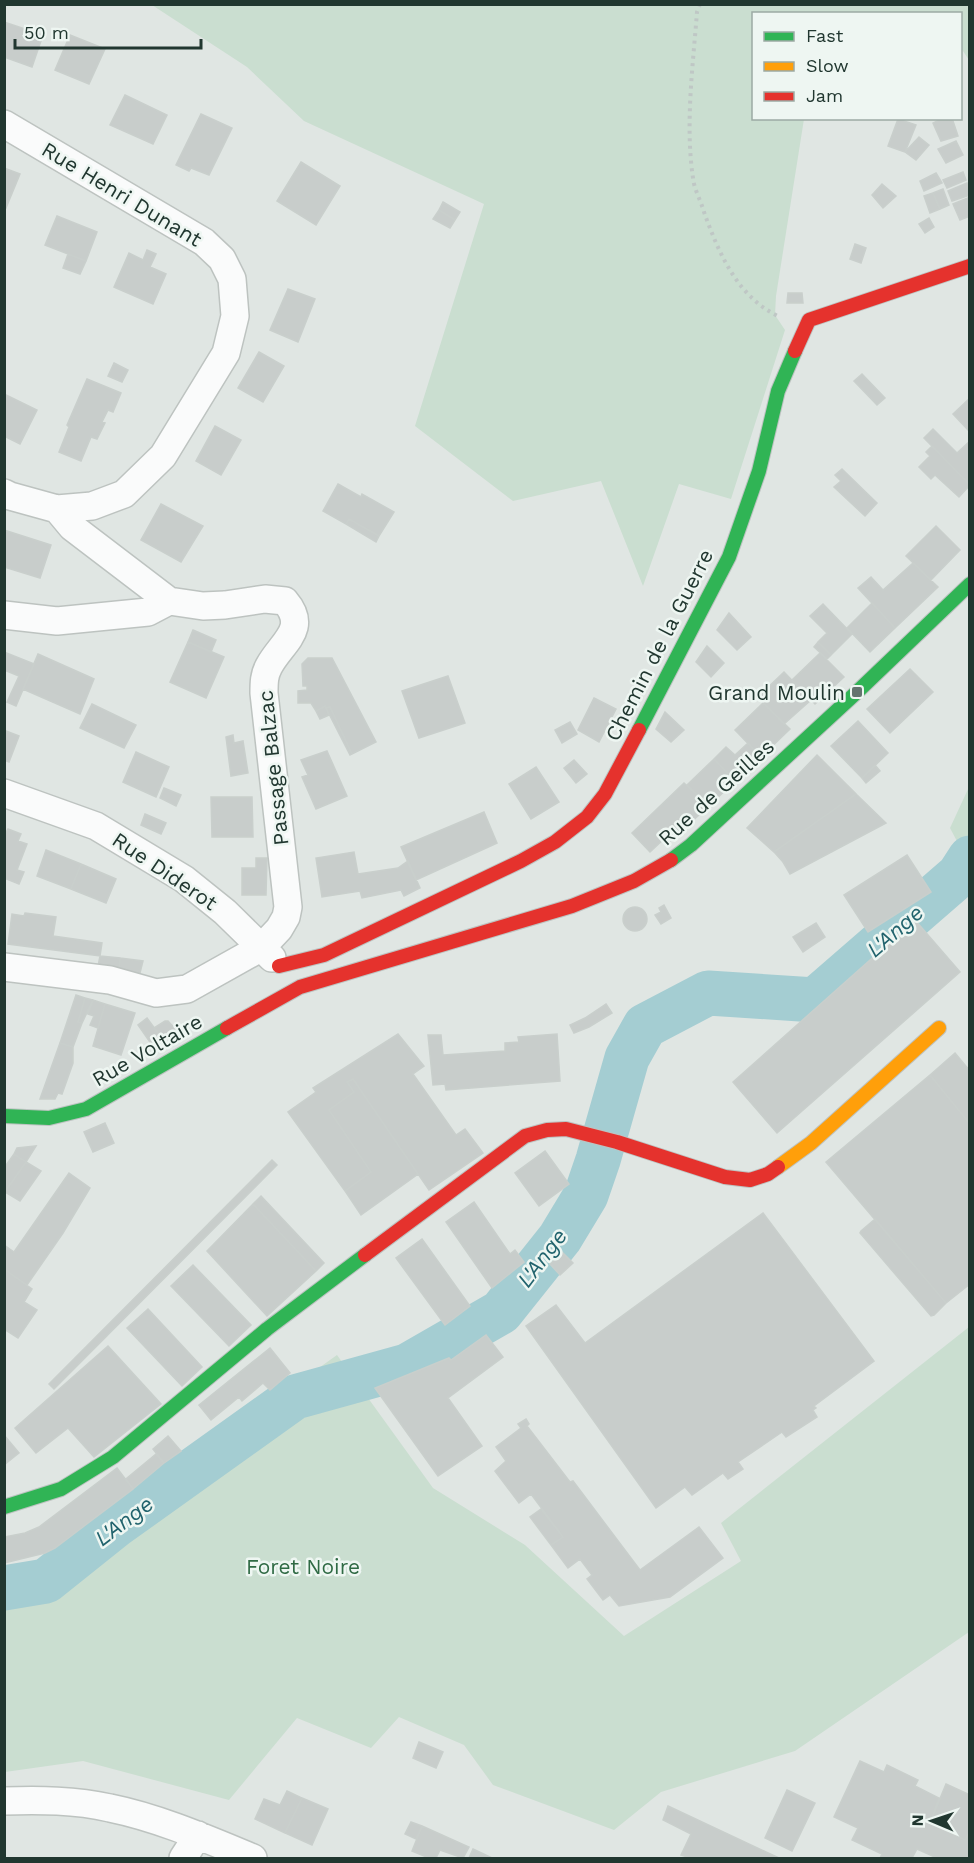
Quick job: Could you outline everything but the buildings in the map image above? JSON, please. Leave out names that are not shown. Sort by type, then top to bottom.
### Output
[{"type":"street","name":"Rue Henri Dunant","points":[[4,124],[204,242],[222,259],[232,279],[235,316],[226,353],[163,456],[124,494],[92,506],[57,509]]},
{"type":"street","points":[[806,328],[809,320],[969,266]]},
{"type":"street","name":"Chemin de la Guerre","points":[[271,956],[324,956],[521,861],[555,842],[587,817],[605,794],[729,557],[759,471],[778,391],[806,328]]},
{"type":"street","points":[[4,493],[57,509]]},
{"type":"street","name":"Passage Balzac","points":[[57,509],[72,527],[169,601],[203,606],[225,605],[265,598],[285,601],[292,610],[295,621],[293,632],[269,665],[264,679],[288,907],[271,956]]},
{"type":"street","name":"Rue de Geilles","points":[[300,987],[572,906],[615,890],[658,869],[691,845],[857,692],[969,584]]},
{"type":"street","points":[[4,615],[57,621],[148,612],[169,601]]},
{"type":"street","name":"Rue Diderot","points":[[4,793],[96,826],[184,879],[225,912],[300,987]]},
{"type":"street","points":[[4,967],[110,980],[156,993],[187,989],[271,956]]},
{"type":"street","name":"Rue Voltaire","points":[[4,1116],[50,1118],[86,1109],[300,987]]},
{"type":"street","points":[[4,1507],[61,1488],[113,1457],[267,1329],[525,1136],[547,1130],[566,1129],[617,1142],[725,1177],[750,1180],[768,1174],[811,1143],[939,1028]]},
{"type":"street","points":[[4,1801],[38,1800],[111,1808],[198,1835],[253,1858]]},
{"type":"street","points":[[183,1858],[198,1835]]},
{"type":"path","points":[[700,4],[697,12],[690,106],[693,179],[718,251],[742,287],[756,303],[775,315],[806,328]]},
{"type":"green space","points":[[152,5],[969,5],[969,60],[962,50],[962,12],[752,12],[752,120],[804,120],[776,296],[775,315],[785,330],[731,499],[679,484],[643,586],[601,481],[513,501],[415,426],[484,204],[304,121],[247,67]]},
{"type":"green space","points":[[970,787],[969,864],[950,828]]},
{"type":"green space","name":"Foret Noire","points":[[969,1327],[969,1632],[795,1751],[661,1792],[614,1830],[493,1785],[464,1745],[399,1717],[371,1748],[297,1718],[229,1800],[83,1761],[5,1772],[5,1572],[49,1561],[337,1355],[433,1488],[525,1545],[624,1636],[741,1561],[721,1523]]},
{"type":"waterway","name":"L'Ange","points":[[4,1588],[46,1581],[116,1525],[295,1397],[407,1366],[501,1312],[560,1238],[586,1195],[627,1058],[645,1026],[708,993],[815,1000],[959,875],[970,858]]},
{"type":"traffic: fast","points":[[639,730],[729,557],[759,471],[778,391],[795,351]]},
{"type":"traffic: fast","points":[[671,860],[691,845],[857,692],[970,584]]},
{"type":"traffic: fast","points":[[4,1116],[49,1118],[86,1109],[227,1028]]},
{"type":"traffic: fast","points":[[4,1507],[61,1489],[113,1457],[267,1329],[365,1255]]},
{"type":"traffic: slow","points":[[778,1167],[811,1143],[939,1028]]},
{"type":"traffic: jam","points":[[795,351],[809,320],[970,266]]},
{"type":"traffic: jam","points":[[279,966],[324,955],[521,861],[555,842],[587,817],[605,794],[639,730]]},
{"type":"traffic: jam","points":[[227,1028],[300,987],[572,906],[634,881],[671,860]]},
{"type":"traffic: jam","points":[[365,1255],[525,1136],[547,1130],[566,1129],[617,1142],[725,1177],[750,1180],[768,1174],[778,1167]]},
{"type":"place","name":"Grand Moulin","points":[[857,692]]}]
